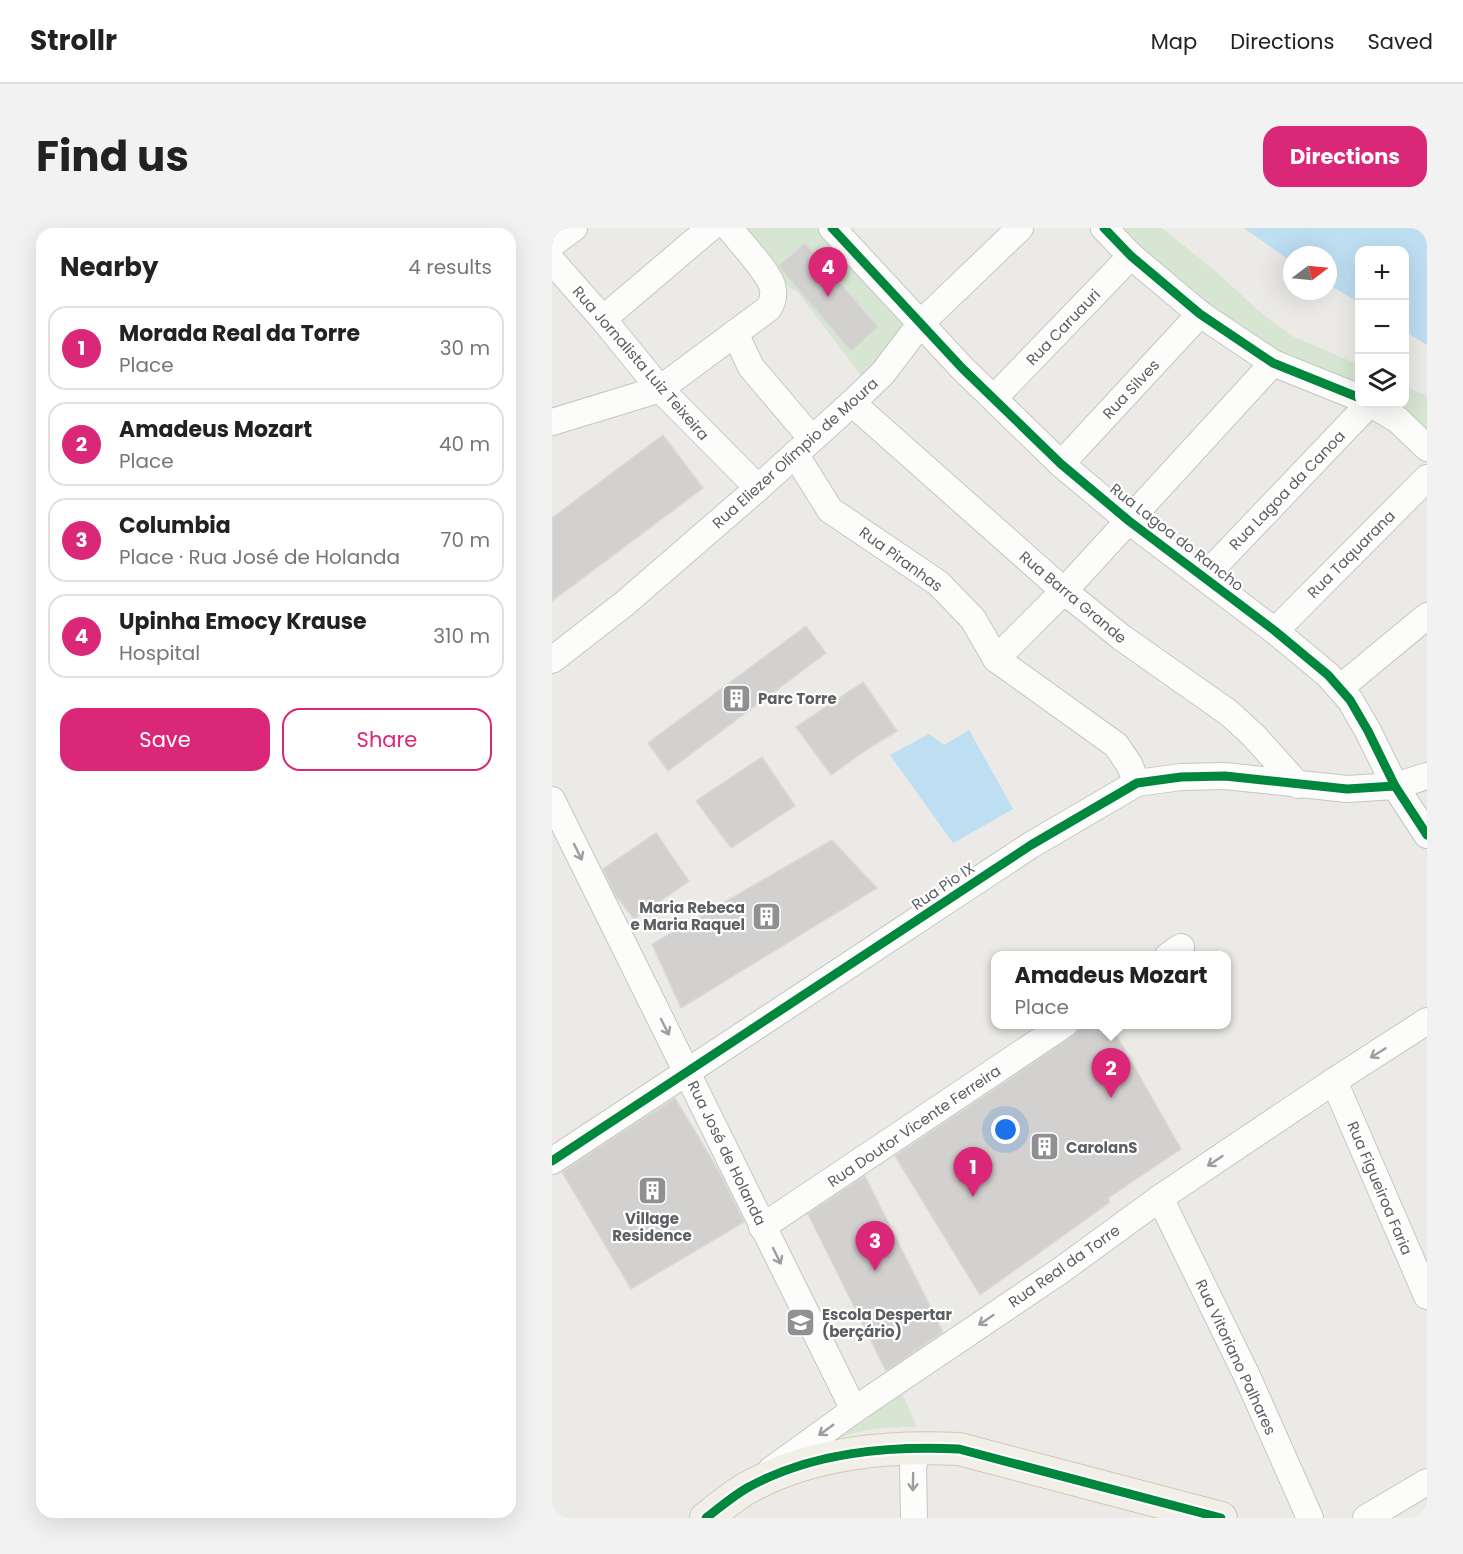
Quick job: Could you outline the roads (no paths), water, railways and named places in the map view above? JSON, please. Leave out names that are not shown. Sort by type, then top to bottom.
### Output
[{"type":"main road","points":[[746,1488],[825,1458],[867,1451],[918,1447],[959,1449],[1221,1518]]},
{"type":"main road","name":"Rua Real da Torre","points":[[706,1518],[746,1488]]},
{"type":"street","points":[[552,244],[574,228]]},
{"type":"street","points":[[603,319],[710,228]]},
{"type":"street","points":[[552,422],[660,389],[769,308],[774,293],[767,276],[729,228]]},
{"type":"street","name":"Rua Eliezer Olímpio de Moura","points":[[552,660],[624,604],[852,403],[883,373],[921,323],[1020,228]]},
{"type":"street","points":[[1104,228],[1131,256],[1200,314],[1273,363],[1355,397]]},
{"type":"street","name":"Rua Lagoa do Rancho","points":[[843,232],[962,368],[1061,464],[1129,521],[1275,631],[1328,675],[1340,688],[1368,731],[1395,786],[1427,835]]},
{"type":"street","name":"Rua Caruauri","points":[[994,398],[1131,256]]},
{"type":"street","name":"Rua Jornalista Luiz Teixeira","points":[[557,277],[603,319],[660,389],[758,488]]},
{"type":"street","name":"Rua Silves","points":[[1061,464],[1200,314]]},
{"type":"street","name":"Rua Piranhas","points":[[735,333],[751,368],[803,447],[830,510],[938,583],[973,619],[996,659],[1116,745],[1129,764],[1137,783]]},
{"type":"street","points":[[996,659],[1064,591],[1273,363]]},
{"type":"street","name":"Rua Barra Grande","points":[[852,403],[1064,591],[1121,637],[1228,713],[1254,736],[1298,785]]},
{"type":"street","name":"Rua Lagoa da Canoa","points":[[1204,577],[1366,408]]},
{"type":"street","points":[[1377,408],[1398,420],[1427,448]]},
{"type":"street","name":"Rua Taquarana","points":[[1275,631],[1427,478]]},
{"type":"street","points":[[1340,688],[1427,616]]},
{"type":"street","name":"Rua Pio IX","points":[[552,1161],[1031,845],[1137,783],[1180,777],[1225,776],[1347,789],[1395,786],[1427,776]]},
{"type":"street","name":"Rua José de Holanda","points":[[554,808],[854,1410]]},
{"type":"street","name":"Rua Real da Torre","points":[[746,1488],[854,1410],[1060,1271],[1160,1198],[1427,1021]]},
{"type":"street","name":"Rua Doutor Vicente Ferreira","points":[[762,1227],[1058,1029]]},
{"type":"street","name":"Rua Figueiroa Faria","points":[[1334,1081],[1427,1296]]},
{"type":"street","name":"Rua Vitoriano Palhares","points":[[1160,1198],[1247,1376],[1310,1518]]},
{"type":"street","points":[[914,1518],[913,1467],[918,1447]]},
{"type":"street","points":[[1371,1516],[1427,1482]]},
{"type":"water","points":[[1244,228],[1427,228],[1427,345],[1409,334],[1409,246],[1355,246],[1355,301],[1337,290],[1337,246],[1283,246],[1283,256]]},
{"type":"water","points":[[969,730],[1013,809],[953,843],[890,755],[929,734],[944,745]]},
{"type":"place","name":"Upinha Emocy Krause","points":[[828,297]]},
{"type":"place","name":"Parc Torre","points":[[737,698]]},
{"type":"place","name":"Maria Rebeca e Maria Raquel","points":[[766,916]]},
{"type":"place","name":"Amadeus Mozart","points":[[1111,1098]]},
{"type":"place","name":"CarolanS","points":[[1045,1147]]},
{"type":"place","name":"Village Residence","points":[[652,1191]]},
{"type":"place","name":"Morada Real da Torre","points":[[973,1197]]},
{"type":"place","name":"Columbia","points":[[875,1271]]},
{"type":"place","name":"Escola Despertar (berçário)","points":[[801,1323]]}]
